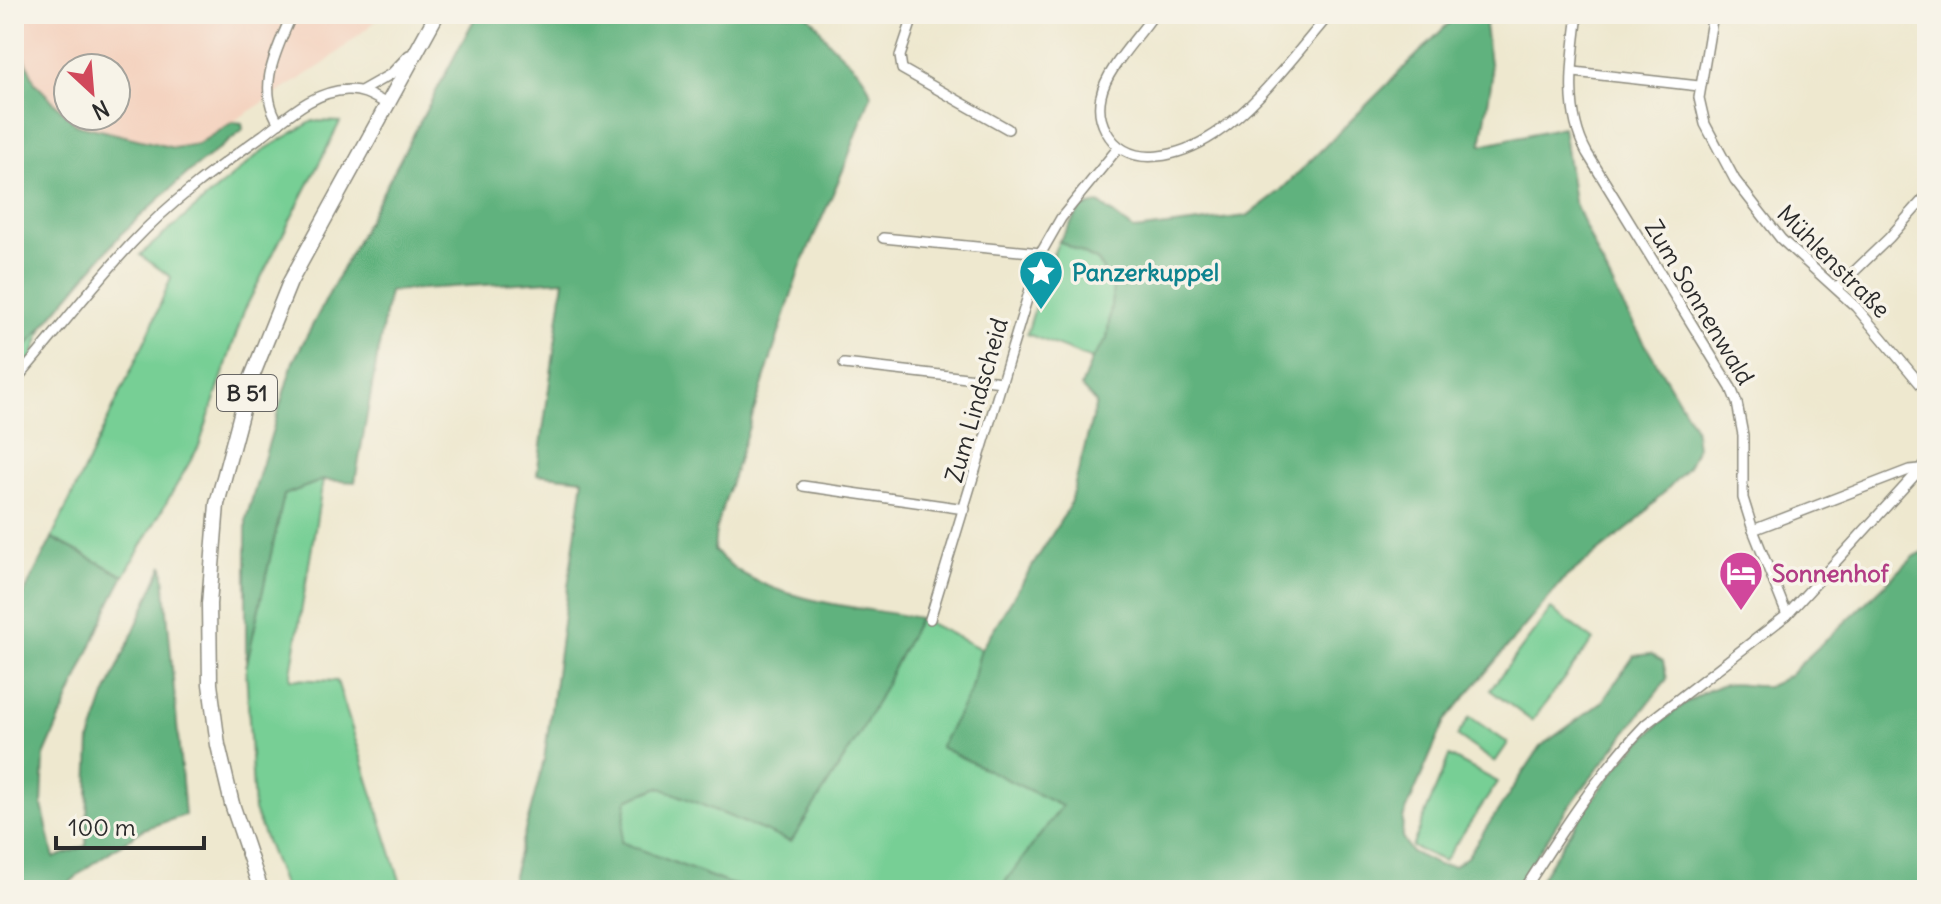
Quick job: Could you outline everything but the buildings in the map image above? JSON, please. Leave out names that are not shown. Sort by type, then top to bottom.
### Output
[{"type":"main road","name":"B 51","points":[[260,889],[232,804],[218,745],[210,684],[209,604],[217,504],[249,384],[290,282],[437,14]]},
{"type":"street","points":[[279,123],[271,105],[270,70],[278,43],[292,14]]},
{"type":"street","points":[[914,14],[900,56],[902,69],[1008,129]]},
{"type":"street","points":[[1154,14],[1103,87],[1099,114],[1104,128],[1118,148],[1140,156],[1155,157],[1182,151],[1216,133],[1263,89],[1330,14]]},
{"type":"street","name":"Zum Sonnenwald","points":[[1578,14],[1572,112],[1581,142],[1713,356],[1737,403],[1743,435],[1743,498],[1787,615]]},
{"type":"street","name":"Mühlenstraße","points":[[1713,14],[1699,98],[1705,124],[1735,180],[1781,239],[1837,288],[1927,392]]},
{"type":"street","points":[[361,91],[391,74],[426,34]]},
{"type":"street","points":[[1574,72],[1699,86]]},
{"type":"street","points":[[14,382],[114,263],[154,221],[201,181],[324,94],[350,89],[387,104]]},
{"type":"street","name":"Zum Lindscheid","points":[[930,619],[1041,253],[1061,218],[1118,148]]},
{"type":"street","points":[[1837,288],[1927,195]]},
{"type":"street","points":[[883,238],[1041,253]]},
{"type":"street","points":[[844,364],[1002,382]]},
{"type":"street","points":[[1753,530],[1923,466]]},
{"type":"street","points":[[1524,890],[1573,813],[1628,742],[1646,724],[1787,615],[1923,466]]},
{"type":"street","points":[[803,486],[965,509]]},
{"type":"shaded area","points":[[14,14],[384,14],[325,63],[198,144],[174,148],[108,132],[132,132],[132,52],[52,52],[52,100],[35,83],[24,56],[14,44]]},
{"type":"green space","points":[[477,14],[804,14],[816,23],[828,41],[859,72],[871,95],[844,168],[800,268],[716,529],[714,550],[756,581],[782,591],[838,605],[919,618],[861,732],[791,842],[659,787],[627,800],[621,842],[727,883],[754,890],[509,890],[544,760],[583,479],[537,474],[564,280],[389,291],[355,482],[323,480],[284,495],[246,667],[246,519],[293,362]]},
{"type":"green space","points":[[1458,14],[1495,14],[1485,26],[1492,78],[1481,145],[1563,127],[1574,202],[1624,308],[1694,426],[1697,447],[1688,467],[1635,523],[1565,578],[1445,721],[1403,818],[1402,837],[1411,852],[1438,865],[1454,866],[1467,857],[1541,746],[1602,702],[1634,656],[1651,654],[1663,661],[1667,679],[1564,813],[1514,890],[999,890],[1062,806],[940,747],[970,692],[981,649],[1069,507],[1096,403],[1081,387],[1092,359],[1107,339],[1113,289],[1098,261],[1059,241],[1081,208],[1099,203],[1134,230],[1247,216],[1280,191]]},
{"type":"green space","points":[[14,44],[24,56],[35,83],[52,100],[52,132],[108,132],[174,148],[198,144],[233,122],[242,123],[243,130],[189,172],[121,234],[14,361]]},
{"type":"green space","points":[[313,121],[340,122],[244,311],[199,446],[124,576],[52,538],[150,330],[171,277],[140,255],[262,151]]},
{"type":"green space","points":[[1059,241],[1098,261],[1113,289],[1107,339],[1092,359],[1027,334],[1046,270]]},
{"type":"green space","points":[[43,327],[14,408],[14,361]]},
{"type":"green space","points":[[323,480],[290,679],[337,681],[403,890],[285,890],[254,810],[246,667],[284,495]]},
{"type":"green space","points":[[52,538],[124,576],[44,756],[42,805],[54,858],[86,846],[90,740],[105,696],[163,565],[185,815],[144,829],[89,866],[61,890],[14,890],[14,613]]},
{"type":"green space","points":[[1927,550],[1927,890],[1534,890],[1608,778],[1654,728],[1716,687],[1730,684],[1767,686],[1789,675],[1915,556]]},
{"type":"green space","points":[[1551,609],[1593,640],[1532,721],[1490,690]]},
{"type":"green space","points":[[919,618],[981,649],[970,692],[941,747],[1062,806],[999,890],[754,890],[727,883],[620,842],[627,800],[659,787],[791,842],[861,732]]},
{"type":"green space","points":[[1470,717],[1508,743],[1495,762],[1457,736]]},
{"type":"green space","points":[[1449,756],[1498,782],[1444,861],[1412,847]]},
{"type":"place","name":"Panzerkuppel","points":[[1041,311]]},
{"type":"place","name":"Sonnenhof","points":[[1741,612]]}]
